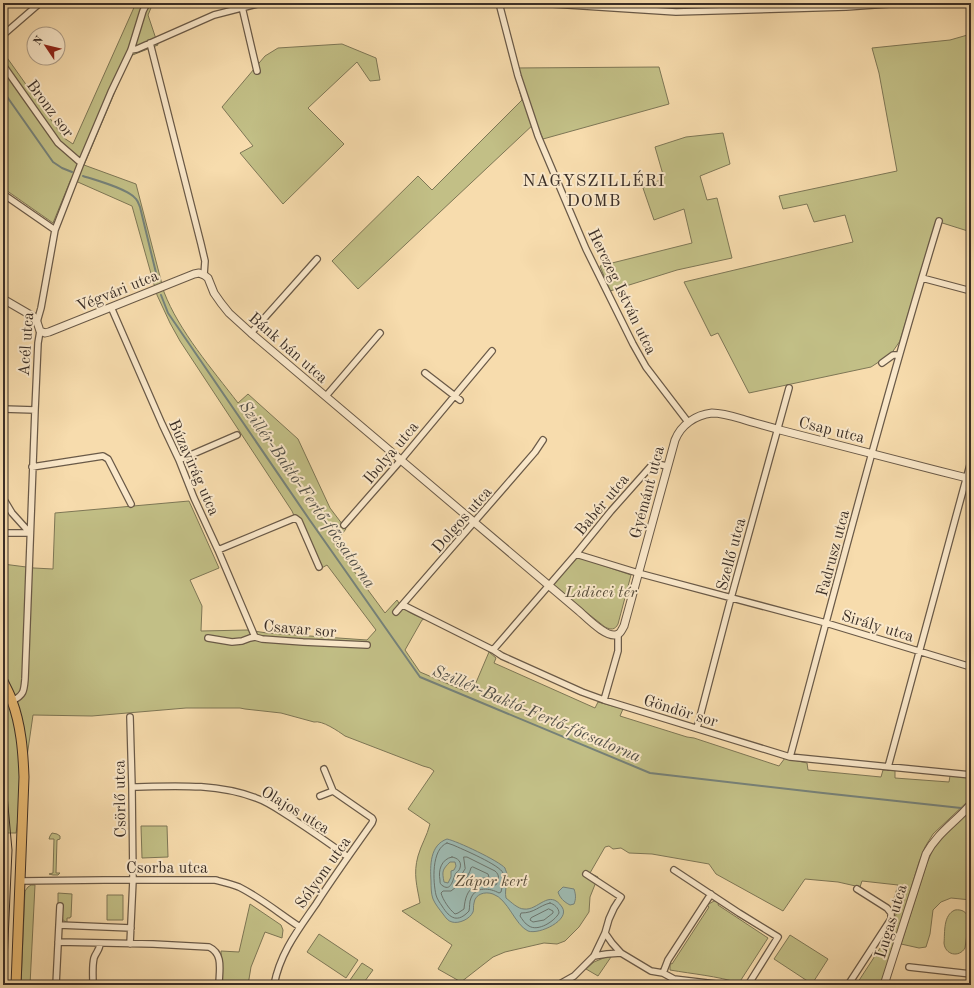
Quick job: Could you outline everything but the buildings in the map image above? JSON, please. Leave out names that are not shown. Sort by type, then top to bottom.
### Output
[{"type":"main road","points":[[3,681],[12,701],[19,726],[22,740],[24,771],[16,985]]},
{"type":"street","points":[[3,35],[40,3]]},
{"type":"street","points":[[143,12],[144,3]]},
{"type":"street","name":"Acél utca","points":[[12,701],[22,695],[25,679],[32,467],[38,343],[40,331],[37,322],[41,308],[55,230],[81,163],[111,92],[131,50],[147,3]]},
{"type":"street","points":[[131,50],[137,49],[214,15],[261,3]]},
{"type":"street","name":"Herczeg István utca","points":[[499,3],[518,76],[538,136],[586,249],[646,367],[688,422]]},
{"type":"street","points":[[538,3],[580,4],[676,12],[761,6],[846,7],[903,3]]},
{"type":"street","points":[[242,7],[257,71]]},
{"type":"street","name":"Bánk bán utca","points":[[150,43],[205,261],[204,275],[208,278],[214,293],[221,303],[229,313],[251,333],[548,585]]},
{"type":"street","name":"Bronz sor","points":[[3,65],[58,143],[81,163]]},
{"type":"street","points":[[3,194],[55,230]]},
{"type":"street","name":"Fadrusz utca","points":[[790,757],[899,355],[939,221]]},
{"type":"street","points":[[251,333],[317,259]]},
{"type":"street","name":"Végvári utca","points":[[40,331],[45,333],[49,332],[194,274],[204,275]]},
{"type":"street","points":[[922,278],[971,291]]},
{"type":"street","points":[[3,299],[34,317],[37,322]]},
{"type":"street","name":"Búzavirág utca","points":[[112,307],[255,637]]},
{"type":"street","points":[[326,396],[380,333]]},
{"type":"street","name":"Ibolya utca","points":[[344,525],[492,351]]},
{"type":"street","points":[[882,362],[893,355],[899,355]]},
{"type":"street","points":[[425,373],[460,400]]},
{"type":"street","name":"Szellő utca","points":[[697,728],[789,388]]},
{"type":"street","points":[[3,409],[35,410]]},
{"type":"street","name":"Csap utca","points":[[688,422],[706,414],[730,416],[969,479]]},
{"type":"street","name":"Gyémánt utca","points":[[638,573],[676,436],[688,422]]},
{"type":"street","points":[[179,460],[238,434]]},
{"type":"street","name":"Dolgos utca","points":[[396,612],[535,452],[543,440]]},
{"type":"street","points":[[32,467],[103,456],[108,459],[131,504]]},
{"type":"street","points":[[888,767],[969,479],[971,461]]},
{"type":"street","name":"Babér utca","points":[[576,554],[611,511],[654,464],[667,466]]},
{"type":"street","points":[[3,498],[12,512],[30,533]]},
{"type":"street","points":[[218,550],[295,518],[299,521],[319,567]]},
{"type":"street","points":[[3,532],[30,533]]},
{"type":"street","points":[[493,650],[576,554],[638,573],[624,626],[618,635],[618,651],[604,700]]},
{"type":"street","name":"Sirály utca","points":[[638,573],[826,623],[971,667]]},
{"type":"street","points":[[548,585],[603,632],[611,635],[618,635]]},
{"type":"street","name":"Göndör sor","points":[[403,605],[493,650],[502,656],[582,692],[773,752],[790,757],[971,775]]},
{"type":"street","name":"Csavar sor","points":[[208,638],[232,642],[255,637],[262,639],[303,642],[368,645]]},
{"type":"street","name":"Csörlő utca","points":[[130,717],[132,787],[130,944]]},
{"type":"street","points":[[320,796],[333,791],[324,769]]},
{"type":"street","name":"Olajos utca","points":[[132,787],[204,786],[249,795],[275,807],[348,857]]},
{"type":"street","name":"Sólyom utca","points":[[274,985],[279,966],[289,942],[373,820],[333,791]]},
{"type":"street","name":"Lugas utca","points":[[884,985],[926,854],[934,840],[971,804]]},
{"type":"street","points":[[674,870],[778,937],[748,985]]},
{"type":"street","points":[[558,985],[574,976],[594,956],[605,933],[614,908],[621,897],[586,874]]},
{"type":"street","name":"Csorba utca","points":[[20,881],[215,880],[238,887],[251,894],[300,927]]},
{"type":"street","name":"Lugas utca","points":[[848,985],[891,919],[891,913],[887,908],[857,888]]},
{"type":"street","points":[[663,973],[668,960],[710,894]]},
{"type":"street","points":[[56,985],[60,906]]},
{"type":"street","points":[[59,925],[131,928]]},
{"type":"street","points":[[605,933],[621,953],[652,971],[663,973],[674,979],[724,985]]},
{"type":"street","points":[[58,942],[209,947],[217,953],[220,961],[218,985]]},
{"type":"street","points":[[93,985],[94,960],[99,950],[100,943]]},
{"type":"street","points":[[594,956],[621,953]]},
{"type":"street","points":[[909,967],[971,974]]},
{"type":"green space","name":"Zápor kert","points":[[136,3],[153,3],[148,15],[158,45],[130,56],[84,165],[136,184],[164,292],[178,321],[197,349],[238,403],[248,394],[298,439],[330,508],[346,529],[334,544],[385,613],[397,600],[406,610],[424,619],[405,650],[420,672],[465,691],[472,692],[489,652],[496,658],[494,663],[595,708],[598,702],[623,709],[620,716],[694,738],[779,766],[785,758],[807,763],[808,770],[881,777],[883,770],[895,770],[895,778],[949,782],[950,776],[971,778],[971,796],[967,802],[933,834],[925,847],[881,985],[856,985],[888,936],[884,933],[896,915],[893,902],[898,885],[862,881],[860,887],[838,882],[805,879],[783,911],[716,874],[709,864],[652,854],[629,853],[621,848],[613,849],[609,846],[605,847],[590,873],[598,877],[590,897],[589,912],[579,927],[565,941],[557,944],[544,943],[505,952],[493,957],[461,982],[438,969],[452,945],[402,911],[420,903],[416,880],[416,869],[419,852],[430,824],[408,809],[434,771],[430,768],[345,736],[325,724],[281,713],[240,708],[186,708],[92,716],[33,715],[16,833],[3,833],[3,564],[53,569],[55,513],[189,501],[219,568],[190,580],[202,606],[201,631],[247,630],[267,633],[367,640],[376,630],[327,565],[318,570],[292,511],[180,341],[157,295],[132,206],[71,179],[53,223],[3,188],[3,52],[64,138],[73,144]]},
{"type":"green space","points":[[971,34],[971,232],[936,221],[900,341],[891,354],[871,367],[749,393],[718,333],[711,336],[684,282],[853,242],[845,215],[814,222],[807,204],[783,209],[779,196],[897,171],[879,73],[872,48],[950,40]]},
{"type":"green space","points":[[342,44],[376,58],[380,80],[370,81],[357,62],[308,108],[344,144],[283,204],[240,153],[253,146],[222,107],[265,56],[278,48]]},
{"type":"green space","points":[[659,67],[669,104],[543,139],[536,122],[358,289],[332,261],[418,176],[432,190],[522,100],[513,68]]},
{"type":"green space","points":[[723,133],[730,164],[700,176],[707,200],[717,198],[732,258],[677,270],[610,291],[600,266],[692,243],[684,209],[654,220],[643,188],[664,178],[655,147],[686,137]]},
{"type":"green space","name":"Lidicei tér","points":[[578,557],[631,575],[618,624],[614,628],[611,629],[605,627],[552,585]]},
{"type":"green space","points":[[971,810],[971,900],[951,898],[941,902],[933,910],[930,934],[926,947],[919,948],[901,944],[927,863],[934,847],[947,832]]},
{"type":"green space","points":[[141,826],[167,826],[168,857],[142,858]]},
{"type":"green space","points":[[52,833],[60,836],[60,839],[57,840],[56,873],[60,873],[58,875],[49,874],[53,873],[54,839],[49,839]]},
{"type":"green space","points":[[31,885],[35,885],[30,985],[21,985],[25,891]]},
{"type":"green space","points":[[58,893],[72,894],[71,917],[67,918],[67,923],[62,919],[63,904],[58,904]]},
{"type":"green space","points":[[107,895],[123,895],[123,920],[107,920]]},
{"type":"green space","points":[[714,901],[719,902],[718,905],[768,938],[739,983],[714,977],[670,970],[670,963],[672,964],[709,907],[707,905]]},
{"type":"green space","points":[[250,904],[281,925],[283,930],[282,938],[265,932],[251,967],[248,985],[222,985],[221,951],[239,952]]},
{"type":"green space","points":[[955,910],[964,912],[967,914],[969,919],[965,948],[959,953],[953,954],[947,950],[944,943],[948,916]]},
{"type":"green space","points":[[319,934],[358,960],[346,978],[307,952]]},
{"type":"green space","points":[[790,935],[828,959],[812,984],[774,959]]},
{"type":"green space","points":[[606,957],[611,957],[598,976],[586,969],[594,962]]},
{"type":"green space","points":[[362,963],[373,970],[362,985],[357,985],[350,980]]},
{"type":"water","points":[[447,839],[459,843],[487,856],[505,868],[507,873],[506,898],[517,907],[529,909],[548,900],[553,900],[562,907],[564,912],[562,917],[546,929],[533,932],[528,931],[523,928],[503,901],[493,894],[487,893],[476,897],[472,915],[467,919],[461,922],[449,921],[435,903],[431,892],[432,856],[437,846]],"holes":[[[450,862],[455,862],[456,866],[454,870],[451,871],[451,877],[448,883],[444,882],[444,869]]]},
{"type":"water","points":[[563,887],[574,889],[576,897],[574,904],[570,905],[562,900],[558,892]]},
{"type":"waterway","name":"Szillér-Baktó-Fertő-főcsatorna","points":[[3,91],[53,162],[72,172]]},
{"type":"waterway","name":"Szillér-Baktó-Fertő-főcsatorna","points":[[83,176],[119,188],[132,195],[137,200],[158,281]]},
{"type":"waterway","name":"Szillér-Baktó-Fertő-főcsatorna","points":[[161,295],[168,313],[309,519],[420,677],[650,773],[961,808]]},
{"type":"tram line","points":[[3,762],[12,850],[6,985]]},
{"type":"tram line","points":[[3,845],[7,866]]},
{"type":"district","name":"NAGYSZILLÉRI DOMB","points":[[594,190]]}]
